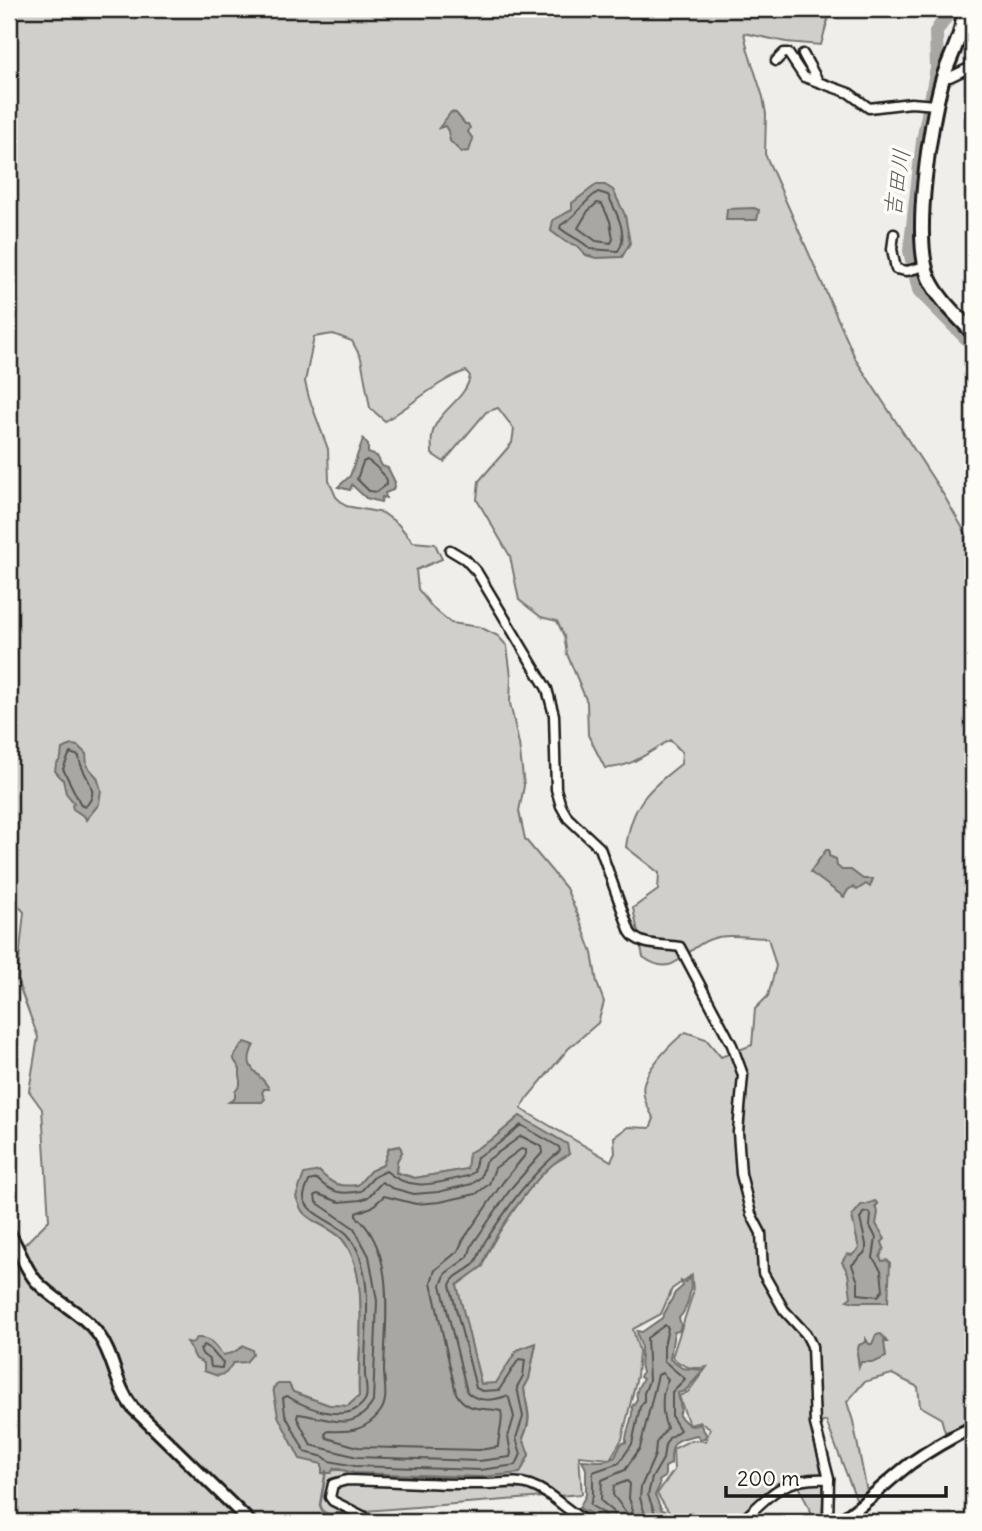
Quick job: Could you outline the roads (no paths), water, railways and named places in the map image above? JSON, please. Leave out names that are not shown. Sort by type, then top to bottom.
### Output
[{"type":"main road","points":[[963,9],[960,31],[932,104],[922,228],[923,267],[941,298],[973,333]]},
{"type":"street","points":[[776,61],[785,52],[788,53],[804,77],[849,93],[869,108],[911,103],[932,104]]},
{"type":"street","points":[[803,54],[818,81]]},
{"type":"street","points":[[943,77],[950,77],[973,66]]},
{"type":"street","points":[[894,234],[892,249],[896,269],[907,271],[923,267]]},
{"type":"street","points":[[450,550],[465,559],[477,572],[547,689],[554,715],[556,789],[561,806],[568,818],[600,848],[633,938],[643,943],[680,947],[739,1061],[744,1088],[738,1132],[741,1174],[751,1214],[761,1233],[763,1273],[784,1310],[806,1334],[812,1346],[815,1424],[828,1479],[828,1522]]},
{"type":"street","points":[[9,1233],[36,1280],[89,1322],[100,1336],[124,1398],[250,1522]]},
{"type":"street","points":[[838,1522],[866,1503],[921,1456],[973,1427]]},
{"type":"street","points":[[741,1522],[790,1482],[810,1478],[828,1479]]},
{"type":"street","points":[[375,1522],[333,1501],[330,1497],[333,1484],[347,1480],[487,1484],[514,1482],[529,1485],[554,1496],[588,1522]]},
{"type":"water","points":[[451,112],[456,113],[470,128],[468,132],[473,139],[469,151],[461,152],[450,141],[445,126],[439,128]]},
{"type":"water","points":[[596,185],[605,185],[613,190],[625,215],[630,243],[622,257],[596,258],[586,255],[578,246],[566,242],[551,231],[553,220],[572,210],[572,203]]},
{"type":"water","points":[[727,209],[759,210],[757,220],[726,220]]},
{"type":"water","points":[[363,439],[368,445],[368,453],[377,456],[382,466],[388,468],[395,482],[393,490],[385,493],[386,498],[382,497],[381,502],[366,498],[352,485],[350,490],[338,487],[350,476]]},
{"type":"water","points":[[78,746],[86,754],[87,766],[97,777],[101,790],[99,804],[86,820],[73,809],[74,803],[66,793],[63,780],[55,771],[62,749]]},
{"type":"water","points":[[826,850],[829,850],[829,856],[836,859],[837,866],[842,870],[851,870],[863,879],[873,879],[870,887],[866,884],[857,890],[853,887],[844,897],[810,872]]},
{"type":"water","points":[[245,1042],[254,1045],[249,1060],[251,1066],[269,1089],[264,1089],[262,1093],[265,1099],[262,1102],[229,1102],[235,1098],[235,1092],[240,1085],[240,1069],[234,1057]]},
{"type":"water","points":[[520,1116],[567,1144],[569,1154],[551,1166],[522,1199],[501,1228],[483,1266],[457,1285],[481,1384],[496,1383],[517,1350],[536,1343],[529,1379],[524,1388],[528,1418],[523,1438],[529,1455],[520,1473],[480,1477],[354,1473],[334,1468],[331,1473],[322,1473],[322,1464],[300,1459],[278,1416],[273,1388],[278,1384],[289,1384],[293,1392],[329,1405],[348,1406],[359,1396],[360,1293],[352,1255],[343,1240],[312,1220],[300,1207],[296,1197],[304,1174],[319,1171],[337,1184],[358,1185],[370,1171],[383,1165],[389,1148],[400,1146],[402,1152],[397,1161],[396,1173],[415,1178],[467,1169],[469,1153],[494,1138]]},
{"type":"water","points":[[875,1201],[878,1204],[875,1207],[878,1213],[876,1224],[885,1239],[880,1257],[882,1261],[887,1260],[890,1263],[888,1302],[855,1302],[847,1300],[851,1297],[848,1273],[842,1262],[847,1254],[852,1255],[859,1249],[852,1216],[862,1204]]},
{"type":"water","points":[[690,1277],[689,1299],[679,1318],[679,1331],[674,1332],[670,1359],[682,1368],[704,1370],[685,1391],[678,1393],[681,1409],[679,1416],[690,1426],[700,1424],[706,1434],[705,1438],[690,1436],[679,1440],[673,1446],[671,1464],[665,1467],[665,1477],[659,1481],[655,1495],[661,1509],[665,1511],[664,1516],[655,1522],[606,1522],[579,1508],[586,1495],[586,1469],[582,1460],[602,1461],[615,1457],[621,1444],[626,1442],[632,1407],[643,1379],[640,1377],[641,1348],[637,1331],[642,1332],[662,1318],[675,1293],[683,1286],[681,1281],[686,1282]]},
{"type":"water","points":[[881,1334],[887,1342],[884,1342],[886,1357],[875,1362],[861,1362],[859,1367],[859,1345],[866,1342],[866,1339],[872,1344],[876,1335]]},
{"type":"water","points":[[197,1338],[209,1341],[223,1355],[244,1346],[252,1350],[253,1354],[246,1362],[233,1363],[226,1373],[218,1376],[204,1371],[204,1363],[196,1359],[187,1342],[192,1343]]},
{"type":"waterway","name":"吉田川","points":[[951,9],[936,32],[937,68],[923,141],[910,251],[919,290],[973,345]]},
{"type":"waterway","points":[[326,1471],[320,1505],[323,1512],[343,1519]]}]
